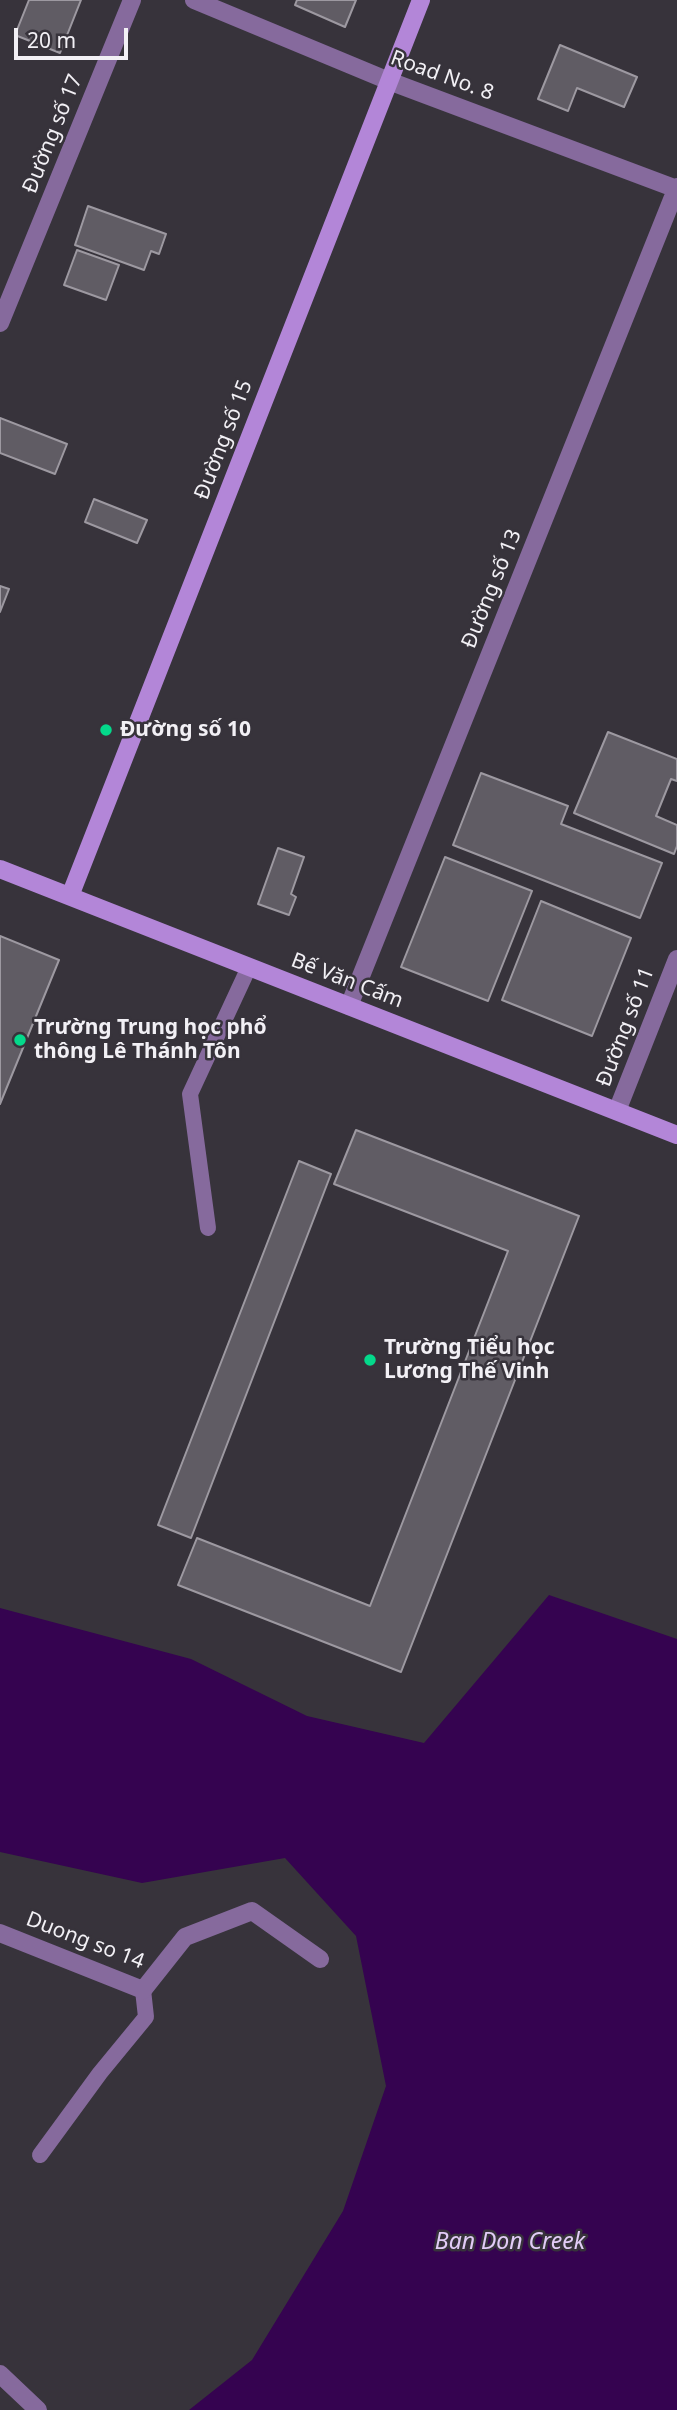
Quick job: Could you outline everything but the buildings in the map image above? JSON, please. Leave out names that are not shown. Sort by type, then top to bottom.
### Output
[{"type":"street","name":"Đường số 17","points":[[0,323],[132,0]]},
{"type":"street","name":"Road No. 8","points":[[194,0],[389,81],[677,188]]},
{"type":"street","name":"Đường số 15","points":[[70,896],[421,0]]},
{"type":"street","name":"Đường số 13","points":[[349,1006],[677,188]]},
{"type":"street","name":"Bế Văn Cấm","points":[[0,869],[677,1135]]},
{"type":"street","name":"Đường số 11","points":[[617,1111],[677,959]]},
{"type":"street","name":"Duong so 14","points":[[0,1933],[143,1990],[185,1937],[253,1911],[320,1959]]},
{"type":"street","points":[[0,2374],[38,2410]]},
{"type":"lane","points":[[208,1228],[190,1094],[249,967]]},
{"type":"lane","points":[[40,2155],[100,2073],[146,2017],[143,1990]]},
{"type":"water","name":"Ban Don Creek","points":[[549,1595],[677,1639],[677,2410],[189,2410],[252,2360],[343,2211],[386,2086],[356,1936],[285,1858],[142,1883],[0,1852],[0,1608],[191,1659],[307,1716],[424,1743]]},
{"type":"place","name":"Đường số 10","points":[[106,730]]},
{"type":"place","name":"Trường Trung học phổ thông Lê Thánh Tôn","points":[[20,1040]]},
{"type":"place","name":"Trường Tiểu học Lương Thế Vinh","points":[[370,1360]]}]
